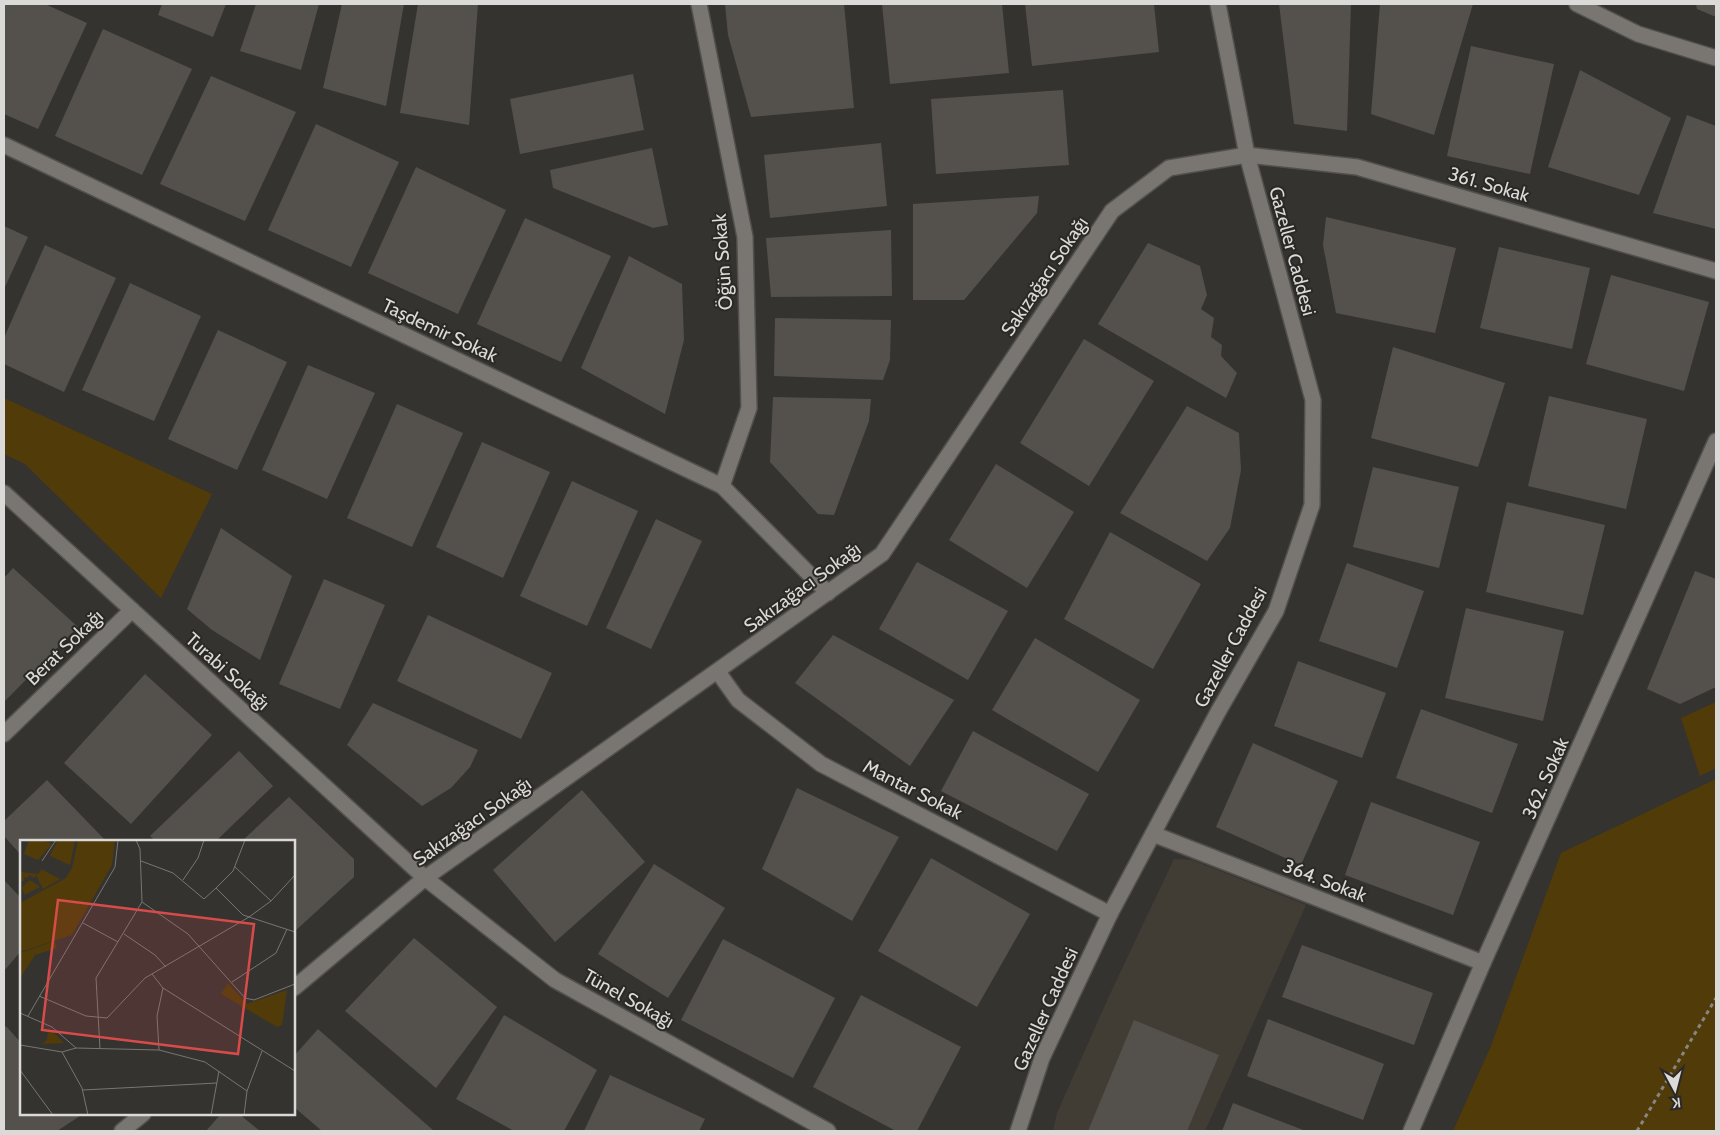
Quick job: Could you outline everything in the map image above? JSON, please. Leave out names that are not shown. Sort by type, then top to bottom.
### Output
[{"type":"street","name":"Öğün Sokak","points":[[699,4],[745,237],[749,408],[722,486]]},
{"type":"street","name":"Gazeller Caddesi","points":[[1018,1131],[1042,1058],[1110,914],[1218,712],[1276,610],[1312,505],[1313,400],[1247,155],[1218,4]]},
{"type":"street","points":[[1577,4],[1638,34],[1716,58]]},
{"type":"street","name":"Taşdemir Sokak","points":[[4,146],[722,486],[828,593]]},
{"type":"street","name":"361. Sokak","points":[[1247,155],[1357,167],[1716,270]]},
{"type":"street","name":"Sakızağacı Sokağı","points":[[295,987],[425,878],[882,554],[1112,210],[1169,168],[1247,155]]},
{"type":"street","name":"362. Sokak","points":[[1412,1131],[1483,963],[1716,441]]},
{"type":"street","name":"Turabi Sokağı","points":[[4,493],[425,878]]},
{"type":"street","name":"Berat Sokağı","points":[[4,734],[132,610]]},
{"type":"street","name":"Mantar Sokak","points":[[718,672],[738,700],[821,764],[1110,914]]},
{"type":"street","name":"364. Sokak","points":[[1153,834],[1483,963]]},
{"type":"street","name":"Tünel Sokağı","points":[[425,878],[555,980],[828,1131]]},
{"type":"street","points":[[122,1131],[142,1115]]},
{"type":"path","points":[[1637,1131],[1716,998]]},
{"type":"shaded area","points":[[4,398],[212,494],[161,598],[25,464],[4,454]]},
{"type":"shaded area","points":[[1716,702],[1716,768],[1700,776],[1681,718]]},
{"type":"shaded area","points":[[1716,779],[1716,1131],[1453,1131],[1491,1046],[1561,853]]},
{"type":"shaded area","points":[[1174,859],[1192,860],[1306,905],[1205,1131],[1053,1131],[1057,1113],[1111,992]]},
{"type":"building","points":[[4,4],[45,4],[87,23],[38,129],[4,114]]},
{"type":"building","points":[[162,4],[226,4],[213,37],[158,15]]},
{"type":"building","points":[[256,4],[319,4],[301,70],[240,51]]},
{"type":"building","points":[[342,4],[404,4],[386,106],[323,88]]},
{"type":"building","points":[[418,4],[478,4],[469,125],[400,113]]},
{"type":"building","points":[[725,4],[844,4],[854,108],[751,117],[728,35]]},
{"type":"building","points":[[882,4],[1002,4],[1009,73],[890,84]]},
{"type":"building","points":[[1025,4],[1154,4],[1159,52],[1032,66]]},
{"type":"building","points":[[1279,4],[1351,4],[1347,131],[1294,124]]},
{"type":"building","points":[[1380,4],[1473,4],[1434,135],[1371,114]]},
{"type":"building","points":[[1696,4],[1716,4],[1716,17],[1697,9]]},
{"type":"building","points":[[103,29],[192,69],[142,175],[55,136]]},
{"type":"building","points":[[1471,46],[1554,64],[1530,174],[1447,156]]},
{"type":"building","points":[[1580,70],[1671,118],[1639,195],[1548,167]]},
{"type":"building","points":[[633,74],[644,130],[520,154],[510,99]]},
{"type":"building","points":[[211,76],[296,112],[245,221],[160,184]]},
{"type":"building","points":[[1063,90],[1069,165],[936,174],[931,99]]},
{"type":"building","points":[[1687,115],[1716,126],[1716,229],[1653,213]]},
{"type":"building","points":[[316,124],[399,162],[351,267],[268,230]]},
{"type":"building","points":[[881,143],[887,206],[770,218],[764,155]]},
{"type":"building","points":[[652,148],[668,225],[653,228],[553,188],[550,170]]},
{"type":"building","points":[[416,167],[506,210],[458,314],[368,273]]},
{"type":"building","points":[[1039,196],[1037,213],[964,300],[913,300],[913,204]]},
{"type":"building","points":[[1326,217],[1456,248],[1435,333],[1336,313],[1323,245]]},
{"type":"building","points":[[525,218],[611,256],[561,362],[477,324]]},
{"type":"building","points":[[4,226],[28,237],[4,289]]},
{"type":"building","points":[[891,230],[892,296],[771,297],[766,238]]},
{"type":"building","points":[[1148,243],[1200,266],[1207,295],[1201,309],[1214,318],[1211,337],[1222,345],[1221,356],[1237,373],[1226,398],[1098,324]]},
{"type":"building","points":[[45,245],[116,278],[64,392],[4,364],[4,338]]},
{"type":"building","points":[[1499,247],[1590,268],[1572,349],[1480,328]]},
{"type":"building","points":[[629,256],[682,284],[684,340],[665,414],[581,368]]},
{"type":"building","points":[[1611,275],[1709,302],[1684,391],[1586,364]]},
{"type":"building","points":[[130,283],[201,316],[154,421],[82,390]]},
{"type":"building","points":[[775,318],[891,320],[890,360],[883,380],[774,376]]},
{"type":"building","points":[[218,330],[287,362],[237,470],[168,439]]},
{"type":"building","points":[[1084,339],[1154,381],[1089,486],[1020,443]]},
{"type":"building","points":[[1393,347],[1505,383],[1478,467],[1371,438]]},
{"type":"building","points":[[308,365],[375,393],[327,499],[262,470]]},
{"type":"building","points":[[1549,396],[1647,419],[1626,509],[1528,486]]},
{"type":"building","points":[[773,397],[871,399],[869,421],[834,515],[818,514],[770,462]]},
{"type":"building","points":[[397,404],[463,433],[412,547],[347,518]]},
{"type":"building","points":[[1187,406],[1239,433],[1241,470],[1230,528],[1207,561],[1120,513]]},
{"type":"building","points":[[482,442],[550,472],[503,578],[436,547]]},
{"type":"building","points":[[996,464],[1074,512],[1027,588],[949,540]]},
{"type":"building","points":[[1373,467],[1459,487],[1439,568],[1353,547]]},
{"type":"building","points":[[572,481],[638,511],[587,626],[520,596]]},
{"type":"building","points":[[1507,502],[1605,525],[1583,615],[1486,592]]},
{"type":"building","points":[[656,519],[702,541],[651,649],[606,628]]},
{"type":"building","points":[[221,528],[292,576],[260,660],[212,630],[187,609]]},
{"type":"building","points":[[1110,532],[1201,584],[1153,669],[1064,619]]},
{"type":"building","points":[[917,562],[1008,611],[968,680],[879,629]]},
{"type":"building","points":[[1347,563],[1424,591],[1397,668],[1319,641]]},
{"type":"building","points":[[13,568],[78,627],[4,702],[4,578]]},
{"type":"building","points":[[1695,571],[1716,579],[1716,687],[1680,704],[1647,689]]},
{"type":"building","points":[[324,579],[385,605],[340,709],[279,684]]},
{"type":"building","points":[[1466,608],[1564,631],[1543,721],[1445,698]]},
{"type":"building","points":[[428,615],[552,673],[521,739],[397,681]]},
{"type":"building","points":[[833,635],[954,700],[910,766],[795,683]]},
{"type":"building","points":[[1035,638],[1140,700],[1098,772],[992,710]]},
{"type":"building","points":[[1298,661],[1386,693],[1362,758],[1274,726]]},
{"type":"building","points":[[145,674],[212,735],[131,824],[64,763]]},
{"type":"building","points":[[373,703],[478,750],[470,767],[451,788],[422,806],[347,745]]},
{"type":"building","points":[[1421,709],[1518,744],[1492,813],[1396,778]]},
{"type":"building","points":[[973,731],[1089,794],[1057,851],[941,791]]},
{"type":"building","points":[[1253,743],[1338,781],[1301,865],[1216,827]]},
{"type":"building","points":[[239,751],[273,786],[217,840],[154,840],[150,836]]},
{"type":"building","points":[[47,780],[105,840],[20,840],[20,854],[4,836],[4,821]]},
{"type":"building","points":[[797,788],[899,837],[852,921],[762,869]]},
{"type":"building","points":[[582,790],[645,862],[555,942],[493,870]]},
{"type":"building","points":[[289,797],[354,859],[354,877],[295,931],[295,840],[243,840]]},
{"type":"building","points":[[1371,802],[1480,842],[1453,915],[1345,875]]},
{"type":"building","points":[[931,858],[1030,914],[977,1007],[878,951]]},
{"type":"building","points":[[654,864],[725,908],[668,998],[598,954]]},
{"type":"building","points":[[4,880],[20,897],[20,952],[4,971]]},
{"type":"building","points":[[414,938],[497,1007],[436,1088],[345,1011]]},
{"type":"building","points":[[723,939],[835,998],[793,1078],[681,1020]]},
{"type":"building","points":[[1302,945],[1433,993],[1414,1045],[1282,997]]},
{"type":"building","points":[[861,995],[961,1047],[917,1131],[896,1131],[813,1087]]},
{"type":"building","points":[[504,1015],[597,1070],[564,1131],[514,1131],[456,1099]]},
{"type":"building","points":[[1268,1019],[1384,1064],[1363,1120],[1247,1076]]},
{"type":"building","points":[[1134,1020],[1219,1055],[1187,1131],[1088,1131]]},
{"type":"building","points":[[6,1026],[20,1042],[20,1115],[81,1115],[57,1131],[4,1131],[4,1028]]},
{"type":"building","points":[[318,1029],[434,1131],[322,1131],[295,1108],[295,1055]]},
{"type":"building","points":[[610,1075],[705,1119],[699,1131],[584,1131]]},
{"type":"building","points":[[1233,1103],[1306,1131],[1222,1131]]},
{"type":"building","points":[[220,1115],[240,1115],[260,1131],[206,1131]]}]
